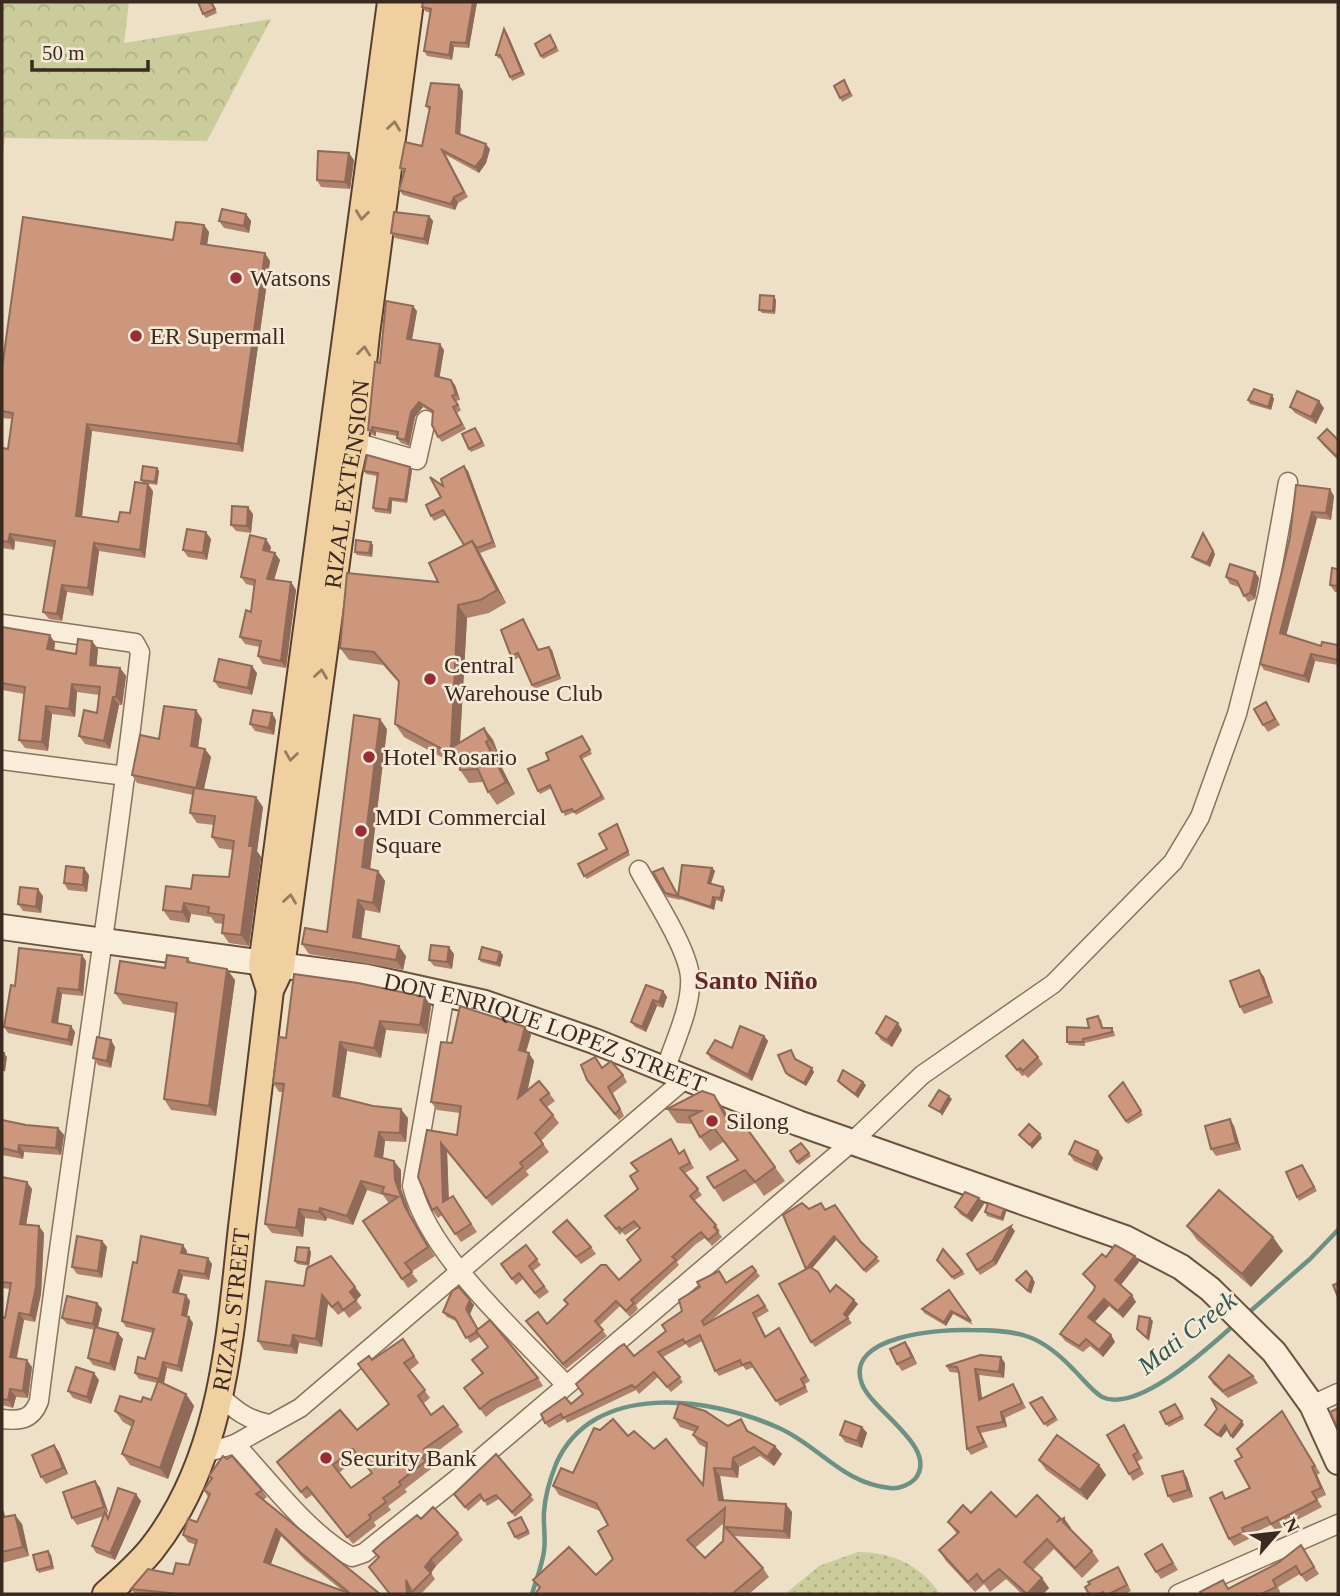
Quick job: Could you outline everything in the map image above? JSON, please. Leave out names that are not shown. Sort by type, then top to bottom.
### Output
[{"type":"main road","name":"RIZAL EXTENSION","points":[[271,974],[391,2]]},
{"type":"main road","name":"RIZAL EXTENSION","points":[[271,974],[355,442],[366,334],[410,2]]},
{"type":"main road","name":"RIZAL STREET","points":[[106,1594],[136,1567],[166,1529],[202,1454],[219,1395],[233,1309],[271,974]]},
{"type":"street","points":[[355,442],[418,460],[426,420]]},
{"type":"street","points":[[236,1444],[310,1524],[352,1556],[364,1553],[403,1524],[853,1141],[922,1075],[1053,984],[1173,862],[1199,817],[1237,714],[1268,593],[1288,482]]},
{"type":"street","points":[[2,624],[135,643],[140,652],[126,776],[100,941],[39,1401],[35,1412],[27,1418],[19,1421],[2,1419]]},
{"type":"street","points":[[2,760],[126,776]]},
{"type":"street","points":[[202,1454],[236,1444],[269,1423],[300,1408],[461,1272],[675,1075],[690,979],[687,960],[639,870]]},
{"type":"street","name":"DON ENRIQUE LOPEZ STREET","points":[[2,927],[100,941],[271,974],[367,977],[444,994],[534,1019],[675,1075],[1150,1248],[1181,1267],[1230,1308],[1296,1379],[1312,1405],[1338,1462]]},
{"type":"street","points":[[444,994],[412,1186],[425,1222],[461,1272],[565,1384]]},
{"type":"street","points":[[1312,1405],[1338,1393]]},
{"type":"street","points":[[219,1395],[244,1416],[269,1423]]},
{"type":"street","points":[[1178,1594],[1338,1524]]},
{"type":"green space","points":[[2,2],[129,2],[124,43],[271,19],[207,141],[5,138],[2,157]]},
{"type":"green space","points":[[858,1552],[883,1554],[905,1562],[924,1575],[940,1594],[785,1594],[819,1566]]},
{"type":"building","points":[[198,2],[211,2],[215,9],[203,14]]},
{"type":"building","points":[[423,2],[473,2],[466,43],[451,42],[449,55],[424,51],[431,9],[422,7]]},
{"type":"building","points":[[504,29],[522,72],[510,77],[500,55],[496,55]]},
{"type":"building","points":[[550,35],[556,47],[541,56],[535,44]]},
{"type":"building","points":[[844,80],[850,93],[840,98],[834,86]]},
{"type":"building","points":[[431,83],[459,85],[456,133],[486,144],[483,157],[475,167],[442,150],[464,192],[454,197],[451,204],[399,190],[405,169],[400,168],[405,142],[422,146],[430,107],[426,106]]},
{"type":"building","points":[[318,151],[349,153],[345,182],[317,180]]},
{"type":"building","points":[[222,209],[246,214],[244,226],[219,221]]},
{"type":"building","points":[[394,212],[429,216],[424,239],[391,233]]},
{"type":"building","name":"ER Supermall","points":[[23,217],[173,240],[176,222],[204,225],[201,244],[265,253],[238,444],[87,424],[76,516],[118,522],[120,512],[130,513],[135,482],[148,484],[140,550],[94,543],[88,588],[62,585],[57,614],[43,612],[55,541],[10,534],[8,542],[2,541],[2,448],[8,449],[13,413],[2,411],[2,368]]},
{"type":"building","points":[[760,295],[774,296],[773,311],[759,310]]},
{"type":"building","points":[[386,301],[413,306],[407,339],[440,344],[435,376],[451,380],[456,394],[452,396],[458,405],[453,407],[462,424],[438,437],[432,425],[433,411],[419,402],[411,412],[405,440],[397,438],[398,432],[372,427],[372,431],[368,430],[375,362],[380,363]]},
{"type":"building","points":[[1254,389],[1272,395],[1268,407],[1248,400]]},
{"type":"building","points":[[1297,391],[1319,401],[1311,417],[1290,407]]},
{"type":"building","points":[[475,428],[482,442],[469,449],[462,434]]},
{"type":"building","points":[[1327,429],[1338,440],[1336,456],[1318,438]]},
{"type":"building","points":[[367,455],[410,467],[405,500],[390,498],[388,510],[373,508],[378,473],[364,471]]},
{"type":"building","points":[[143,466],[157,468],[155,482],[141,480]]},
{"type":"building","points":[[464,466],[493,542],[477,548],[472,541],[464,545],[443,510],[431,516],[426,505],[441,497],[430,477],[443,486],[441,479]]},
{"type":"building","points":[[1296,485],[1330,489],[1326,513],[1312,512],[1280,633],[1321,646],[1322,642],[1338,645],[1338,660],[1311,654],[1304,676],[1260,664],[1290,537]]},
{"type":"building","points":[[232,506],[248,507],[247,526],[231,525]]},
{"type":"building","points":[[187,529],[206,532],[203,553],[183,550]]},
{"type":"building","points":[[1203,533],[1213,551],[1207,563],[1192,557]]},
{"type":"building","points":[[250,535],[266,539],[263,550],[275,553],[267,579],[291,582],[281,661],[258,656],[261,641],[240,637],[246,610],[251,612],[255,580],[241,577]]},
{"type":"building","points":[[356,540],[371,542],[369,553],[355,552]]},
{"type":"building","name":"Central Warehouse Club","points":[[472,541],[497,590],[480,600],[458,605],[451,748],[484,728],[489,740],[486,742],[506,782],[488,792],[478,769],[460,770],[459,758],[395,724],[399,681],[374,652],[340,648],[347,573],[438,582],[429,563]]},
{"type":"building","points":[[1230,564],[1255,572],[1250,593],[1244,596],[1237,581],[1226,577]]},
{"type":"building","points":[[1332,568],[1338,569],[1338,586],[1330,585]]},
{"type":"building","points":[[523,619],[538,650],[549,647],[558,675],[532,685],[518,653],[511,656],[501,630]]},
{"type":"building","points":[[2,627],[50,635],[47,649],[76,654],[78,639],[92,641],[90,665],[120,668],[116,697],[113,697],[104,741],[79,736],[84,710],[97,713],[100,687],[72,684],[69,709],[46,706],[42,742],[19,740],[25,687],[2,683]]},
{"type":"building","points":[[219,659],[252,666],[248,688],[214,681]]},
{"type":"building","points":[[1266,702],[1275,719],[1263,725],[1254,709]]},
{"type":"building","points":[[164,706],[196,710],[191,746],[205,749],[196,788],[132,775],[140,735],[159,739]]},
{"type":"building","points":[[253,710],[272,713],[269,728],[250,724]]},
{"type":"building","points":[[354,715],[380,719],[362,867],[378,871],[373,903],[358,900],[353,937],[399,946],[396,960],[302,944],[305,928],[327,932]]},
{"type":"building","points":[[582,736],[590,750],[580,756],[602,796],[574,812],[572,809],[562,812],[550,785],[538,791],[528,769],[549,760],[546,753]]},
{"type":"building","points":[[194,788],[256,797],[249,846],[253,846],[241,935],[222,933],[224,915],[208,913],[209,907],[184,903],[182,912],[163,910],[166,886],[191,889],[193,875],[229,877],[234,841],[212,837],[215,816],[190,813]]},
{"type":"building","points":[[617,824],[628,851],[584,876],[578,864],[607,849],[599,834]]},
{"type":"building","points":[[682,865],[712,868],[708,883],[723,887],[720,898],[713,897],[711,907],[678,896]]},
{"type":"building","points":[[66,866],[84,868],[83,885],[64,883]]},
{"type":"building","points":[[663,868],[678,896],[665,893],[653,872]]},
{"type":"building","points":[[20,887],[38,889],[36,907],[18,904]]},
{"type":"building","points":[[431,945],[449,947],[447,962],[429,960]]},
{"type":"building","points":[[482,947],[500,952],[497,963],[479,959]]},
{"type":"building","points":[[19,948],[82,955],[79,990],[58,988],[52,1022],[71,1026],[68,1040],[4,1027],[11,985],[15,986]]},
{"type":"building","points":[[167,955],[188,958],[187,962],[227,969],[209,1106],[164,1099],[177,1003],[115,993],[120,961],[165,968]]},
{"type":"building","points":[[1259,970],[1269,996],[1240,1007],[1230,981]]},
{"type":"building","points":[[294,974],[358,983],[425,997],[420,1025],[380,1021],[374,1048],[340,1042],[333,1096],[373,1106],[401,1109],[400,1133],[379,1132],[375,1156],[394,1161],[395,1180],[405,1207],[428,1247],[405,1263],[412,1272],[402,1279],[363,1221],[398,1197],[382,1193],[384,1187],[361,1181],[347,1216],[320,1208],[319,1212],[299,1209],[296,1228],[265,1224],[284,1084],[273,1083],[279,1037],[286,1038]]},
{"type":"building","points":[[646,985],[663,991],[659,1002],[653,1000],[642,1027],[631,1022]]},
{"type":"building","points":[[460,1006],[525,1027],[519,1050],[529,1053],[518,1098],[539,1081],[549,1093],[540,1100],[553,1115],[535,1133],[543,1144],[520,1163],[523,1167],[486,1198],[441,1143],[443,1202],[453,1196],[471,1224],[455,1234],[437,1207],[432,1210],[418,1177],[427,1130],[457,1135],[461,1106],[431,1102],[441,1042],[452,1043]]},
{"type":"building","points":[[886,1016],[898,1023],[887,1040],[876,1033]]},
{"type":"building","points":[[1098,1016],[1102,1028],[1112,1028],[1112,1032],[1083,1039],[1083,1042],[1067,1042],[1067,1027],[1089,1028],[1087,1019]]},
{"type":"building","points":[[740,1026],[764,1036],[748,1075],[707,1053],[715,1040],[732,1048]]},
{"type":"building","points":[[97,1037],[111,1040],[107,1061],[93,1058]]},
{"type":"building","points":[[1023,1040],[1038,1057],[1023,1071],[1020,1068],[1017,1070],[1006,1056]]},
{"type":"building","points":[[791,1050],[795,1059],[812,1068],[804,1083],[786,1073],[778,1055]]},
{"type":"building","points":[[595,1057],[602,1068],[611,1061],[623,1075],[608,1087],[620,1109],[615,1114],[587,1080],[581,1065]]},
{"type":"building","points":[[843,1070],[863,1082],[855,1094],[838,1081]]},
{"type":"building","points":[[1123,1082],[1141,1111],[1126,1121],[1109,1096]]},
{"type":"building","points":[[939,1090],[949,1096],[940,1112],[929,1106]]},
{"type":"building","points":[[702,1091],[714,1095],[732,1129],[742,1122],[775,1167],[755,1182],[745,1170],[714,1188],[707,1177],[738,1160],[714,1128],[700,1137],[689,1117],[701,1111],[667,1109]]},
{"type":"building","points":[[1230,1119],[1236,1143],[1211,1149],[1205,1126]]},
{"type":"building","points":[[2,1120],[58,1128],[56,1148],[19,1145],[18,1152],[2,1148]]},
{"type":"building","points":[[1029,1124],[1040,1134],[1030,1145],[1019,1135]]},
{"type":"building","points":[[671,1139],[679,1154],[684,1150],[690,1163],[680,1168],[698,1189],[690,1196],[716,1225],[714,1227],[718,1232],[708,1240],[701,1232],[692,1239],[672,1257],[676,1260],[631,1300],[634,1303],[626,1311],[616,1301],[595,1321],[603,1330],[563,1364],[526,1321],[538,1312],[547,1324],[568,1304],[564,1300],[601,1265],[606,1265],[619,1280],[641,1260],[627,1240],[640,1228],[634,1221],[621,1230],[619,1227],[616,1229],[605,1216],[638,1189],[630,1176],[638,1171],[631,1163]]},
{"type":"building","points":[[1075,1141],[1098,1151],[1092,1165],[1069,1154]]},
{"type":"building","points":[[801,1143],[809,1153],[797,1162],[790,1151]]},
{"type":"building","points":[[1302,1165],[1314,1187],[1297,1197],[1286,1172]]},
{"type":"building","points":[[2,1177],[27,1182],[20,1224],[39,1226],[36,1287],[30,1315],[19,1313],[10,1357],[27,1360],[23,1391],[10,1389],[8,1400],[2,1399],[2,1317],[5,1318],[11,1283],[2,1282]]},
{"type":"building","points":[[1219,1190],[1273,1237],[1242,1274],[1187,1226]]},
{"type":"building","points":[[965,1192],[979,1198],[967,1216],[955,1207]]},
{"type":"building","points":[[802,1203],[809,1209],[821,1203],[825,1210],[835,1205],[861,1242],[877,1257],[864,1270],[834,1236],[806,1269],[783,1215]]},
{"type":"building","points":[[988,1203],[1004,1209],[1001,1218],[985,1212]]},
{"type":"building","points":[[567,1220],[591,1247],[576,1257],[553,1232]]},
{"type":"building","points":[[1011,1226],[993,1260],[977,1270],[967,1254]]},
{"type":"building","points":[[77,1236],[102,1241],[98,1271],[72,1267]]},
{"type":"building","points":[[141,1236],[183,1245],[181,1253],[208,1258],[205,1274],[179,1270],[173,1292],[186,1295],[182,1315],[189,1317],[178,1366],[163,1362],[159,1379],[135,1373],[138,1357],[145,1359],[154,1329],[122,1321],[133,1262],[137,1263]]},
{"type":"building","points":[[526,1245],[537,1259],[529,1266],[544,1286],[535,1293],[519,1273],[512,1279],[501,1264]]},
{"type":"building","points":[[1115,1245],[1135,1256],[1115,1280],[1132,1295],[1118,1311],[1104,1299],[1088,1317],[1111,1335],[1099,1350],[1086,1339],[1079,1346],[1060,1334],[1094,1290],[1095,1286],[1083,1274],[1102,1254],[1106,1257]]},
{"type":"building","points":[[297,1247],[309,1248],[307,1263],[295,1261]]},
{"type":"building","points":[[943,1249],[962,1271],[952,1277],[937,1260]]},
{"type":"building","points":[[331,1256],[355,1287],[350,1292],[356,1300],[343,1310],[338,1302],[332,1307],[322,1295],[316,1339],[293,1335],[291,1346],[258,1341],[266,1281],[304,1286],[307,1268]]},
{"type":"building","points":[[752,1266],[756,1271],[702,1321],[704,1325],[758,1295],[765,1306],[753,1313],[765,1337],[779,1328],[806,1376],[801,1379],[805,1387],[776,1401],[750,1362],[742,1365],[740,1360],[715,1371],[700,1335],[685,1343],[683,1339],[658,1352],[680,1377],[667,1387],[654,1372],[635,1388],[632,1385],[563,1418],[561,1414],[545,1423],[541,1414],[565,1397],[571,1404],[583,1394],[576,1384],[619,1347],[624,1344],[634,1356],[666,1331],[662,1325],[682,1311],[679,1300],[700,1287],[697,1282],[719,1271],[726,1283]]},
{"type":"building","points":[[810,1267],[818,1272],[830,1292],[836,1285],[854,1300],[844,1314],[848,1318],[811,1342],[779,1284]]},
{"type":"building","points":[[1026,1271],[1032,1278],[1028,1291],[1016,1280]]},
{"type":"building","points":[[1338,1283],[1338,1297],[1333,1285]]},
{"type":"building","points":[[459,1287],[470,1300],[466,1309],[478,1330],[466,1338],[455,1318],[443,1312],[452,1291]]},
{"type":"building","points":[[949,1290],[971,1321],[951,1311],[944,1322],[922,1309]]},
{"type":"building","points":[[67,1296],[97,1303],[93,1324],[62,1318]]},
{"type":"building","points":[[1139,1316],[1150,1318],[1147,1338],[1137,1329]]},
{"type":"building","points":[[490,1320],[538,1378],[491,1400],[480,1409],[464,1388],[483,1373],[472,1360],[488,1347],[476,1331]]},
{"type":"building","points":[[95,1327],[118,1333],[110,1364],[88,1358]]},
{"type":"building","points":[[403,1339],[414,1356],[404,1363],[425,1390],[418,1396],[431,1415],[443,1406],[458,1425],[424,1449],[427,1453],[422,1457],[426,1461],[399,1482],[401,1485],[383,1498],[386,1502],[369,1515],[371,1518],[347,1537],[307,1487],[301,1492],[277,1462],[340,1410],[357,1430],[389,1404],[358,1364],[369,1356],[372,1360]],"holes":[[[353,1449],[372,1473],[351,1488],[333,1465]]]},
{"type":"building","points":[[905,1342],[912,1357],[897,1364],[890,1349]]},
{"type":"building","points":[[980,1355],[1001,1357],[999,1372],[975,1369],[979,1400],[1013,1384],[1022,1403],[1001,1412],[1003,1422],[977,1427],[984,1442],[967,1449],[959,1373],[957,1367],[946,1366]]},
{"type":"building","points":[[1229,1355],[1253,1376],[1223,1391],[1209,1377]]},
{"type":"building","points":[[76,1367],[94,1373],[87,1397],[68,1391]]},
{"type":"building","points":[[158,1381],[186,1394],[160,1468],[122,1454],[134,1421],[115,1411],[120,1396],[141,1402],[143,1397],[151,1400]]},
{"type":"building","points":[[1042,1397],[1055,1417],[1044,1424],[1030,1403]]},
{"type":"building","points":[[1211,1398],[1242,1421],[1231,1436],[1225,1425],[1218,1435],[1205,1425],[1217,1409]]},
{"type":"building","points":[[679,1403],[705,1411],[728,1426],[741,1419],[747,1431],[775,1446],[767,1457],[754,1447],[733,1458],[732,1469],[714,1468],[719,1500],[786,1504],[784,1531],[725,1527],[763,1568],[732,1594],[535,1594],[540,1587],[533,1580],[569,1547],[596,1575],[613,1559],[598,1531],[608,1525],[596,1503],[553,1486],[561,1468],[573,1473],[594,1428],[600,1430],[613,1419],[628,1436],[634,1431],[654,1449],[666,1439],[703,1485],[707,1443],[693,1435],[698,1427],[674,1418]],"holes":[[[725,1508],[723,1541],[705,1558],[687,1540]]]},
{"type":"building","points":[[1175,1404],[1182,1416],[1166,1424],[1160,1412]]},
{"type":"building","points":[[1338,1408],[1338,1429],[1330,1412]]},
{"type":"building","points":[[1282,1411],[1315,1466],[1312,1467],[1321,1488],[1312,1492],[1317,1500],[1271,1524],[1267,1517],[1242,1528],[1244,1532],[1229,1539],[1210,1498],[1222,1492],[1225,1499],[1250,1488],[1235,1461],[1242,1457],[1237,1449]]},
{"type":"building","points":[[845,1421],[862,1427],[857,1441],[840,1435]]},
{"type":"building","points":[[1124,1425],[1138,1452],[1133,1455],[1140,1468],[1129,1474],[1107,1435]]},
{"type":"building","points":[[1057,1435],[1099,1465],[1080,1490],[1039,1460]]},
{"type":"building","points":[[54,1445],[63,1468],[41,1477],[32,1455]]},
{"type":"building","points":[[496,1454],[531,1495],[512,1512],[496,1495],[484,1501],[480,1494],[465,1507],[454,1494]]},
{"type":"building","points":[[223,1456],[227,1459],[232,1456],[262,1490],[256,1494],[380,1594],[351,1594],[180,1594],[131,1589],[148,1569],[173,1574],[176,1563],[189,1565],[197,1540],[183,1535],[188,1519],[197,1522],[210,1494],[204,1490],[212,1478],[209,1476]],"holes":[[[276,1529],[351,1594],[264,1562]]]},
{"type":"building","points":[[1183,1471],[1188,1490],[1168,1496],[1162,1476]]},
{"type":"building","points":[[95,1481],[104,1507],[72,1518],[63,1492]]},
{"type":"building","points":[[118,1488],[136,1494],[110,1553],[92,1546],[105,1512],[108,1519]]},
{"type":"building","points":[[991,1492],[1016,1517],[1037,1495],[1060,1518],[1058,1521],[1064,1518],[1063,1522],[1092,1551],[1075,1568],[1047,1539],[1024,1562],[1042,1578],[1027,1594],[999,1569],[983,1582],[977,1574],[968,1582],[939,1550],[959,1532],[948,1522],[963,1505],[971,1513]]},
{"type":"building","points":[[433,1507],[458,1533],[431,1559],[425,1567],[431,1573],[412,1592],[406,1580],[407,1594],[390,1594],[369,1567],[379,1557],[373,1551],[417,1515],[421,1519]]},
{"type":"building","points":[[3,1512],[4,1517],[15,1515],[23,1547],[2,1552]]},
{"type":"building","points":[[521,1517],[528,1531],[515,1537],[508,1523]]},
{"type":"building","points":[[1162,1544],[1173,1563],[1156,1572],[1145,1554]]},
{"type":"building","points":[[1301,1545],[1314,1567],[1301,1575],[1296,1566],[1273,1580],[1276,1587],[1261,1594],[1200,1592],[1223,1580],[1228,1589],[1278,1563]]},
{"type":"building","points":[[48,1551],[52,1566],[37,1570],[33,1555]]},
{"type":"building","points":[[1118,1567],[1127,1585],[1109,1594],[1089,1594],[1085,1587],[1090,1584],[1088,1582]]},
{"type":"waterway","name":"Mati Creek","points":[[1246,1315],[1310,1259],[1338,1230]]},
{"type":"waterway","name":"Mati Creek","points":[[532,1594],[543,1557],[545,1506],[556,1464],[573,1437],[597,1419],[625,1408],[656,1403],[688,1404],[751,1417],[793,1435],[858,1479],[873,1485],[897,1488],[915,1479],[920,1467],[919,1455],[912,1442],[868,1395],[862,1384],[860,1368],[867,1355],[881,1345],[899,1338],[939,1331],[987,1330],[1028,1336],[1062,1358],[1102,1397],[1117,1400],[1134,1396],[1172,1376],[1234,1325]]},
{"type":"place","name":"Watsons","points":[[236,278]]},
{"type":"place","name":"ER Supermall","points":[[136,336]]},
{"type":"place","name":"Central Warehouse Club","points":[[430,679]]},
{"type":"place","name":"Hotel Rosario","points":[[369,757]]},
{"type":"place","name":"MDI Commercial Square","points":[[361,831]]},
{"type":"place","name":"Silong","points":[[712,1121]]},
{"type":"place","name":"Security Bank","points":[[326,1458]]},
{"type":"district","name":"Santo Niño","points":[[756,980]]}]
